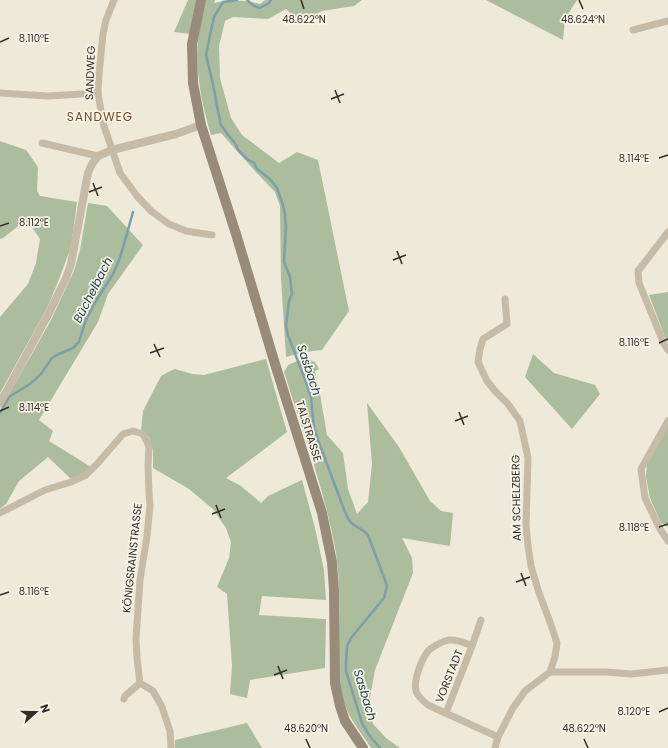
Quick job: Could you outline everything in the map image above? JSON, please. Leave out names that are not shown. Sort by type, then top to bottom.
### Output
[{"type":"main road","name":"TALSTRASSE","points":[[201,0],[192,44],[194,83],[201,125],[322,513],[332,562],[334,590],[335,683],[345,721],[363,748]]},
{"type":"street","name":"SANDWEG","points":[[114,0],[106,20],[103,34],[98,93],[103,123],[120,173],[136,196],[151,211],[169,224],[186,231],[212,235]]},
{"type":"street","points":[[633,30],[668,21]]},
{"type":"street","points":[[0,93],[48,96],[98,93]]},
{"type":"street","points":[[0,403],[49,313],[66,278],[71,264],[88,173],[92,164],[98,156],[112,150],[176,134],[201,125]]},
{"type":"street","points":[[42,143],[98,156]]},
{"type":"street","points":[[668,232],[638,271],[639,283],[664,344],[668,350]]},
{"type":"street","name":"AM SCHELZBERG","points":[[505,299],[507,324],[484,339],[478,362],[487,381],[508,404],[520,421],[528,458],[526,525],[531,566],[557,643],[555,657],[550,672]]},
{"type":"street","points":[[668,421],[641,469],[645,498],[660,529],[668,541]]},
{"type":"street","name":"KÖNIGSRAINSTRASSE","points":[[0,513],[45,490],[71,482],[86,475],[123,434],[133,431],[143,434],[149,446],[148,466],[150,505],[140,580],[136,638],[140,683]]},
{"type":"street","name":"VORSTADT","points":[[446,713],[481,620]]},
{"type":"street","name":"VORSTADT","points":[[472,646],[460,640],[448,640],[429,650],[418,673],[416,690],[420,698],[428,705],[498,737]]},
{"type":"street","points":[[495,748],[498,737],[513,708],[525,691],[550,672],[606,672],[631,674],[668,670]]},
{"type":"street","points":[[124,699],[125,696],[140,683],[154,690],[162,707],[170,731],[171,748]]},
{"type":"green space","points":[[188,0],[196,0],[190,34],[174,32]]},
{"type":"green space","points":[[206,0],[215,0],[214,3],[237,1],[260,4],[265,0],[362,0],[354,6],[322,11],[299,22],[286,9],[268,19],[233,17],[225,21],[219,46],[220,78],[231,118],[242,135],[279,163],[297,152],[318,160],[349,311],[322,350],[304,352],[286,357],[281,279],[280,206],[275,192],[221,133],[211,135],[202,100],[198,76],[197,52],[201,20]]},
{"type":"green space","points":[[486,0],[577,0],[565,19],[563,40]]},
{"type":"green space","points":[[0,141],[26,150],[38,167],[37,191],[40,196],[77,202],[71,247],[58,282],[47,308],[0,393],[0,317],[28,284],[36,263],[40,239],[31,226],[21,224],[0,239]]},
{"type":"green space","points":[[88,203],[107,206],[143,245],[108,294],[98,322],[39,420],[53,431],[49,441],[91,467],[83,474],[71,479],[48,457],[19,481],[6,504],[0,508],[0,410],[50,322],[74,271],[80,250]]},
{"type":"green space","points":[[668,292],[668,342],[649,295]]},
{"type":"green space","points":[[533,354],[554,373],[595,385],[600,394],[572,429],[525,377]]},
{"type":"green space","points":[[266,359],[287,432],[226,478],[241,486],[261,503],[268,496],[302,480],[315,528],[324,570],[326,600],[262,596],[259,615],[326,619],[325,668],[250,680],[247,698],[230,694],[232,666],[227,594],[217,587],[229,558],[231,542],[226,528],[213,509],[189,489],[153,468],[153,451],[149,437],[141,431],[143,411],[161,376],[175,369],[192,374],[204,375]]},
{"type":"green space","points":[[307,359],[315,362],[319,369],[315,371],[327,435],[343,453],[348,489],[357,514],[368,502],[372,464],[367,403],[399,447],[430,501],[441,511],[453,513],[450,546],[402,538],[412,558],[413,573],[375,670],[368,708],[373,724],[386,738],[400,748],[371,748],[348,713],[341,695],[339,671],[339,590],[336,553],[320,484],[284,372],[288,365]]},
{"type":"green space","points":[[668,426],[668,527],[661,523],[650,498],[646,477],[647,463]]},
{"type":"green space","points":[[247,723],[262,748],[175,748],[175,740]]},
{"type":"waterway","name":"Sasbach","points":[[237,0],[223,2],[214,17],[206,54],[221,125],[235,143],[238,150],[247,159],[254,163],[257,169],[270,179],[277,188],[283,205],[286,227],[284,262],[290,277],[292,294],[289,301],[286,326],[288,335],[311,397],[314,428],[347,518],[368,535],[387,586],[384,598],[351,638],[347,646],[346,662],[346,671],[362,723],[369,735],[380,748]]},
{"type":"waterway","name":"Sasbach","points":[[247,0],[254,6],[260,8],[269,3],[271,0]]},
{"type":"waterway","name":"Büchelbach","points":[[0,413],[9,397],[30,384],[41,374],[52,358],[73,348],[79,342],[85,322],[113,274],[120,258],[133,212]]},
{"type":"district","name":"SANDWEG","points":[[100,117]]}]
